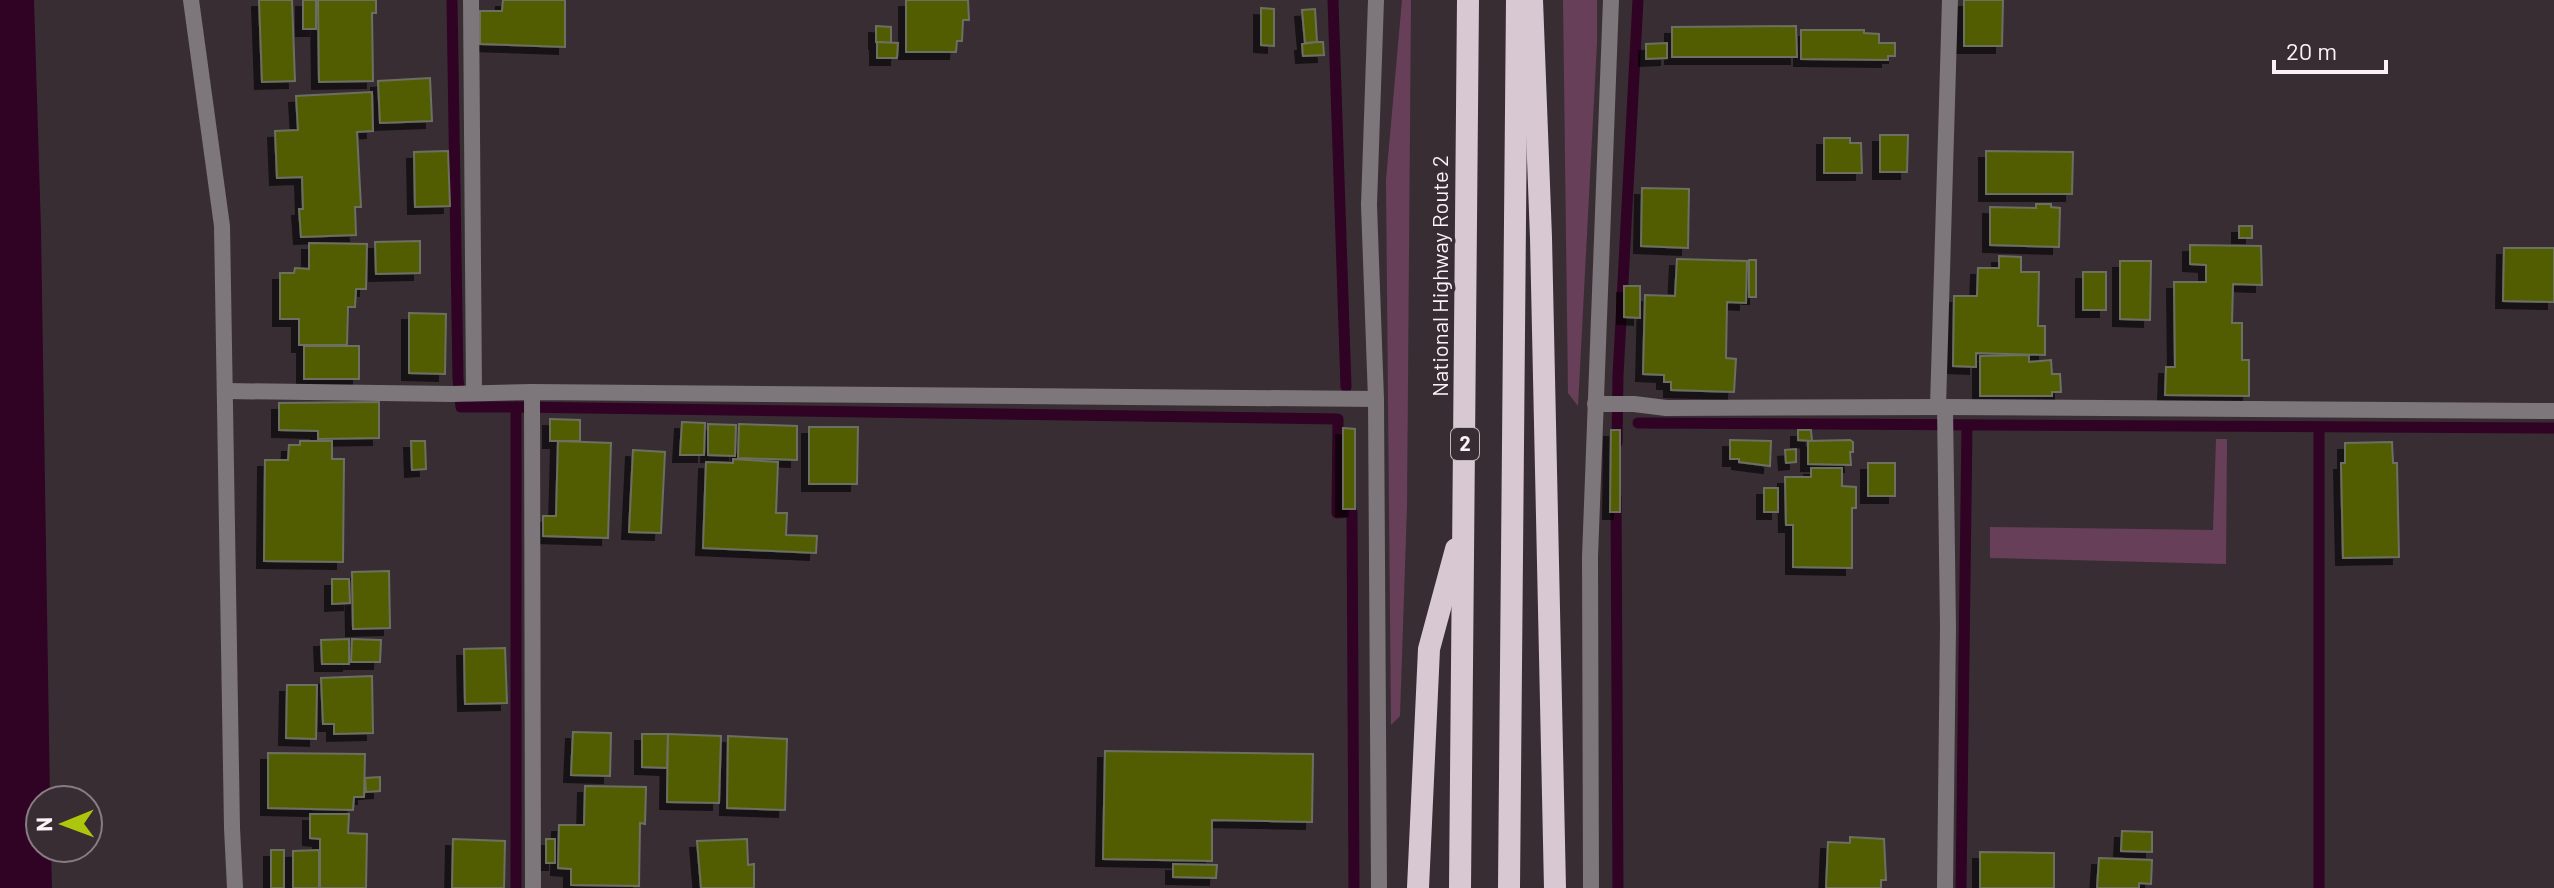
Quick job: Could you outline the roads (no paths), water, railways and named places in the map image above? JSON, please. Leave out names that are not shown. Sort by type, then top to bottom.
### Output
[{"type":"highway","name":"National Highway Route 2","points":[[1460,888],[1468,0]]},
{"type":"highway","points":[[1509,888],[1517,0]]},
{"type":"highway","points":[[1532,0],[1541,238],[1555,888]]},
{"type":"highway","points":[[1418,888],[1429,649],[1464,518]]},
{"type":"street","points":[[191,0],[222,226],[235,888]]},
{"type":"street","points":[[464,393],[471,0]]},
{"type":"street","points":[[1376,0],[1369,205],[1376,399],[1379,888]]},
{"type":"street","points":[[1591,888],[1590,557],[1611,0]]},
{"type":"street","points":[[1945,888],[1948,627],[1944,416],[1950,0]]},
{"type":"street","points":[[226,391],[464,393],[532,404],[1376,399]]},
{"type":"street","points":[[532,404],[533,888]]},
{"type":"street","points":[[1595,404],[1944,416],[2554,411]]},
{"type":"waterway","points":[[452,0],[461,407],[516,407],[516,888]]},
{"type":"waterway","points":[[1333,0],[1346,387]]},
{"type":"waterway","points":[[1617,443],[1638,0]]},
{"type":"waterway","points":[[516,407],[1338,419],[1337,513],[1352,512],[1354,888]]},
{"type":"waterway","points":[[1638,423],[2554,428]]},
{"type":"waterway","points":[[1961,888],[1967,425]]},
{"type":"waterway","points":[[2319,427],[2319,888]]},
{"type":"waterway","points":[[1616,497],[1618,888]]}]
